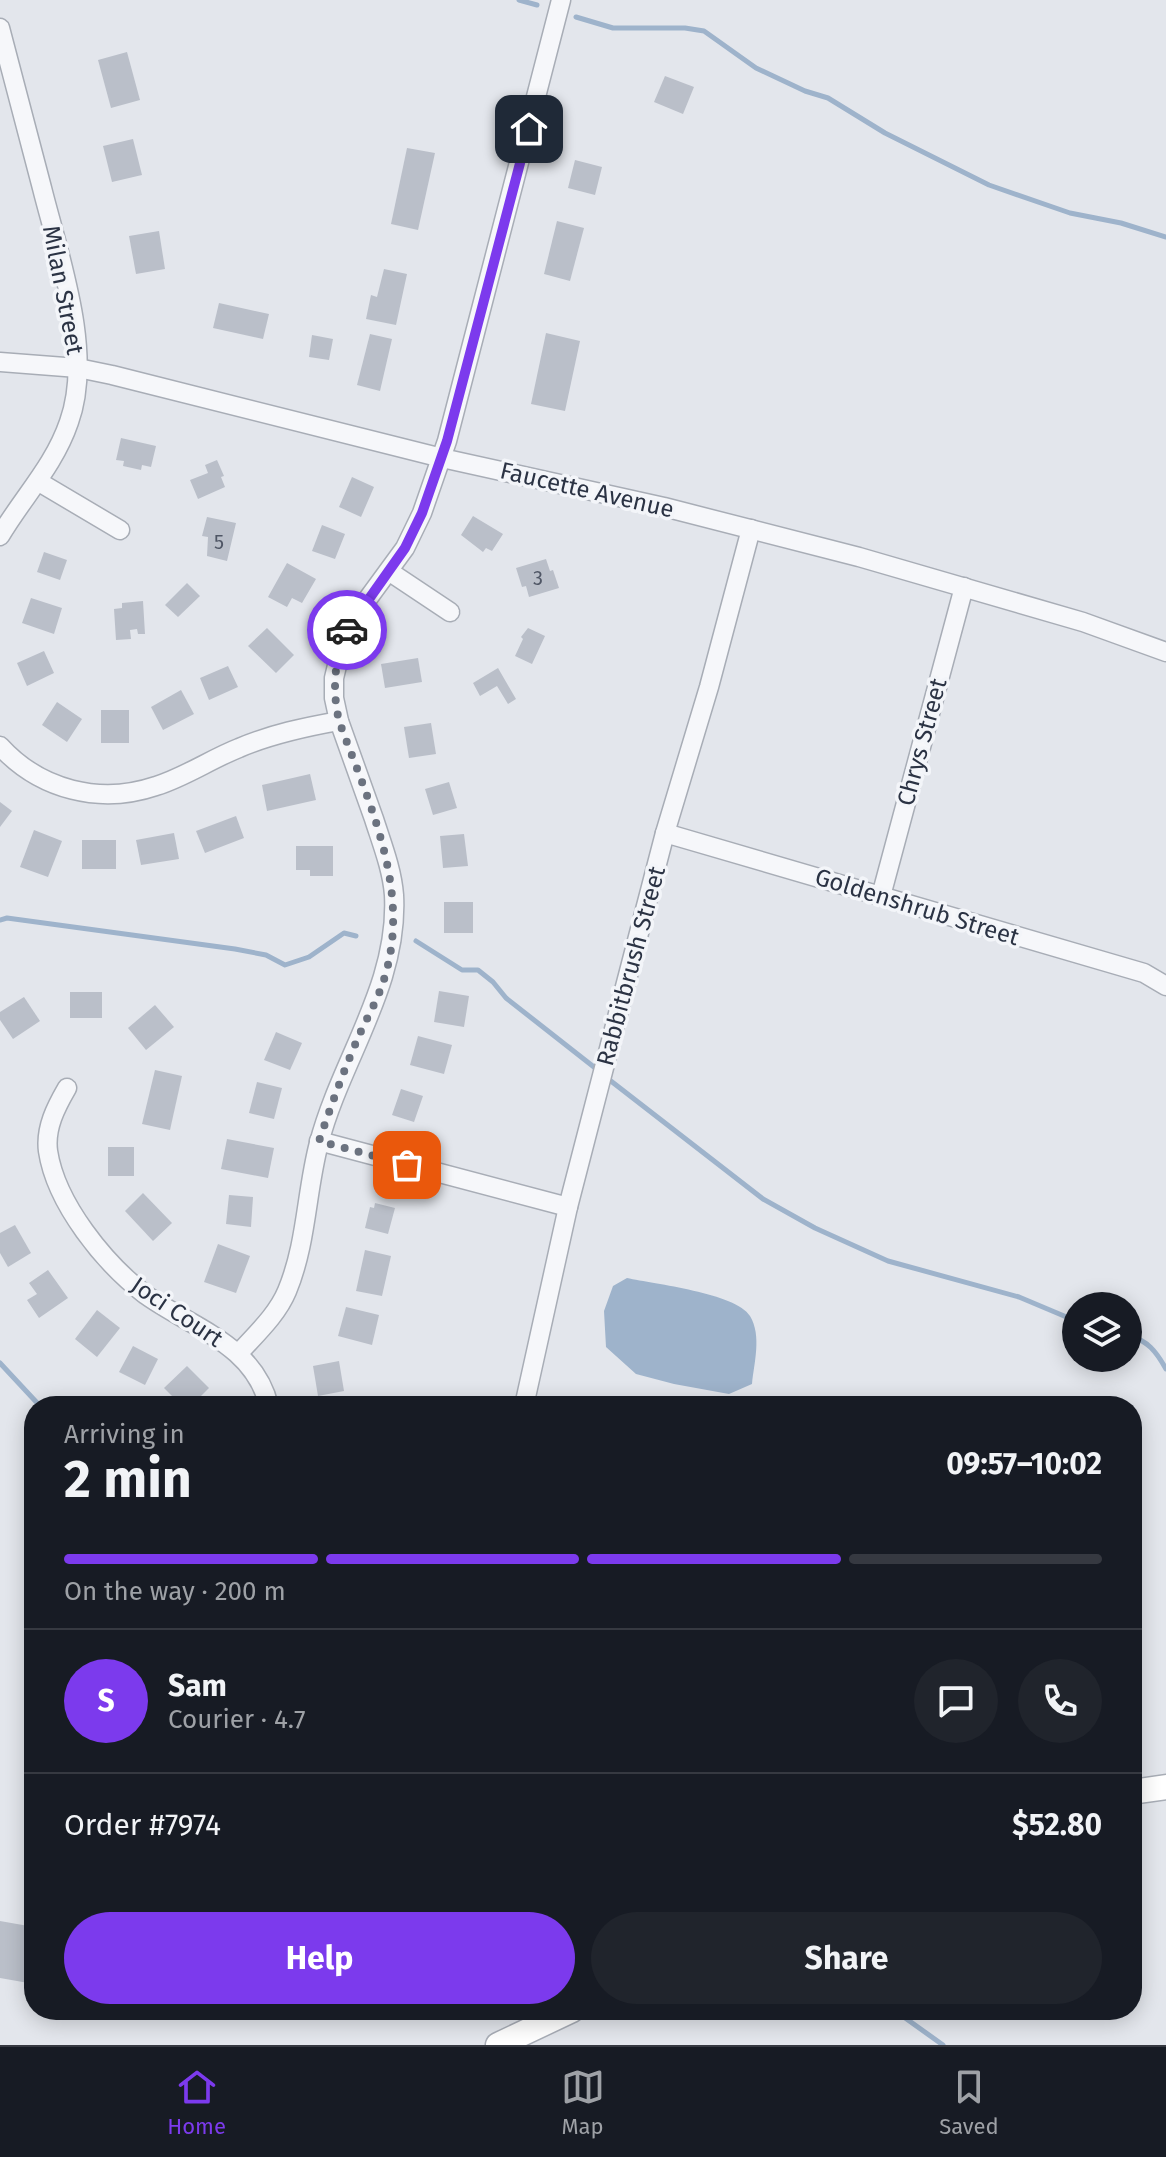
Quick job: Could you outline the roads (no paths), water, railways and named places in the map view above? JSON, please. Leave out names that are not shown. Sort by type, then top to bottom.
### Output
[{"type":"street","points":[[239,1353],[286,1295],[302,1245],[319,1141],[339,1083],[381,988],[394,926],[394,893],[388,861],[339,721],[334,678],[343,641],[353,619],[405,548],[422,513],[442,458],[474,345],[561,0]]},
{"type":"street","name":"Milan Street","points":[[0,28],[65,279],[78,368],[70,420],[53,460],[0,536]]},
{"type":"street","name":"Faucette Avenue","points":[[0,362],[78,368],[442,458],[751,529],[1083,622],[1166,652]]},
{"type":"street","points":[[39,482],[120,530]]},
{"type":"street","name":"Rabbitbrush Street","points":[[527,1396],[568,1207],[665,833],[709,687],[751,529]]},
{"type":"street","points":[[390,572],[450,612]]},
{"type":"street","name":"Chrys Street","points":[[881,896],[964,587]]},
{"type":"street","points":[[0,746],[24,769],[45,780],[89,795],[115,796],[168,782],[261,739],[339,721]]},
{"type":"street","name":"Goldenshrub Street","points":[[665,833],[1144,973],[1166,986]]},
{"type":"street","name":"Joci Court","points":[[67,1088],[55,1108],[49,1129],[48,1150],[61,1192],[74,1215],[101,1252],[128,1280],[239,1353],[257,1376],[265,1396]]},
{"type":"street","points":[[319,1141],[568,1207]]},
{"type":"street","points":[[1142,1791],[1166,1787]]},
{"type":"street","points":[[498,2045],[551,2020]]},
{"type":"water","points":[[627,1278],[712,1295],[742,1308],[750,1316],[756,1332],[752,1384],[729,1394],[636,1374],[606,1347],[604,1311],[613,1286]]},
{"type":"waterway","points":[[519,0],[537,5]]},
{"type":"waterway","points":[[576,17],[613,28],[704,31],[756,68],[828,98],[885,133],[989,185],[1070,213],[1121,223],[1166,237]]},
{"type":"waterway","points":[[0,920],[7,918],[235,949],[266,955],[285,965],[309,957],[344,933],[356,936]]},
{"type":"waterway","points":[[416,941],[462,970],[478,970],[506,998],[599,1071]]},
{"type":"waterway","points":[[607,1078],[763,1199],[815,1228],[888,1261],[1019,1297],[1062,1315]]},
{"type":"waterway","points":[[1142,1341],[1159,1357],[1166,1369]]},
{"type":"waterway","points":[[0,1363],[31,1396]]},
{"type":"waterway","points":[[908,2020],[943,2045]]}]
